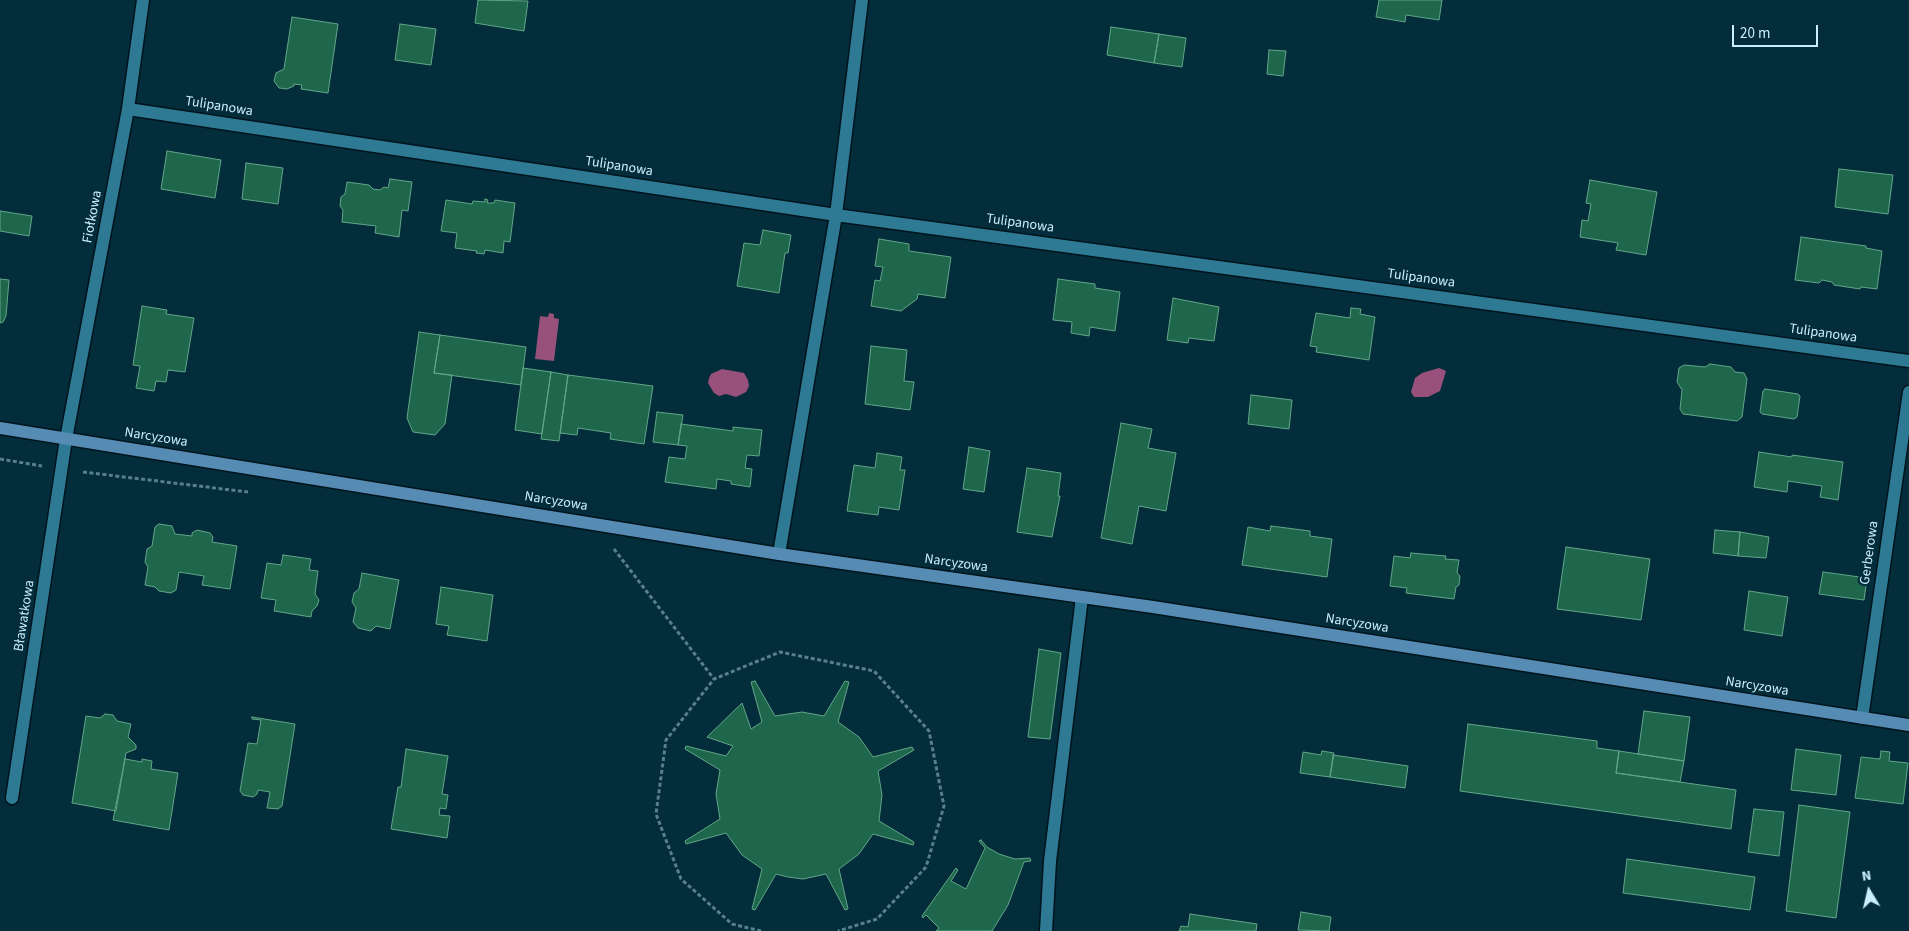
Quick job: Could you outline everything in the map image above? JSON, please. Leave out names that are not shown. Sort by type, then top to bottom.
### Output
[{"type":"street","name":"Fiołkowa","points":[[66,439],[128,108],[143,0]]},
{"type":"street","points":[[779,554],[836,215],[862,0]]},
{"type":"street","name":"Tulipanowa","points":[[128,108],[836,215],[1909,361]]},
{"type":"street","name":"Gerberowa","points":[[1862,718],[1909,392]]},
{"type":"street","name":"Narcyzowa","points":[[0,428],[779,554],[1082,597],[1909,725]]},
{"type":"street","name":"Bławatkowa","points":[[12,798],[66,439]]},
{"type":"street","points":[[1046,931],[1050,861],[1082,597]]},
{"type":"path","points":[[605,525],[603,535],[714,679]]},
{"type":"path","points":[[761,931],[732,924],[680,879],[656,814],[666,740],[714,679],[780,652],[874,672],[929,731],[944,806],[926,867],[877,919],[838,931]]},
{"type":"shaded area","points":[[549,313],[554,314],[554,318],[559,319],[554,361],[535,359],[540,316],[548,317]]},
{"type":"shaded area","points":[[1439,368],[1446,371],[1440,391],[1428,397],[1414,397],[1411,392],[1415,378],[1422,373]]},
{"type":"shaded area","points":[[722,369],[744,373],[749,386],[746,392],[736,397],[726,394],[719,396],[714,393],[708,383],[709,378],[711,374]]},
{"type":"building","points":[[478,0],[528,1],[524,31],[475,23]]},
{"type":"building","points":[[1379,0],[1442,0],[1439,20],[1406,15],[1405,22],[1376,17]]},
{"type":"building","points":[[292,17],[338,24],[328,93],[301,89],[302,85],[294,84],[294,86],[287,89],[279,88],[274,81],[276,73],[284,69]]},
{"type":"building","points":[[400,24],[436,29],[431,65],[395,60]]},
{"type":"building","points":[[1111,27],[1159,34],[1154,63],[1107,55]]},
{"type":"building","points":[[1159,34],[1186,38],[1182,67],[1154,63]]},
{"type":"building","points":[[1269,50],[1286,51],[1283,76],[1267,74]]},
{"type":"building","points":[[167,151],[221,160],[215,198],[161,189]]},
{"type":"building","points":[[246,163],[283,168],[278,204],[242,199]]},
{"type":"building","points":[[1839,169],[1893,175],[1888,214],[1835,207]]},
{"type":"building","points":[[390,179],[412,182],[408,211],[402,210],[399,237],[375,233],[376,226],[342,222],[341,197],[345,194],[347,182],[369,185],[373,189],[380,190],[384,187],[388,188]]},
{"type":"building","points":[[1590,180],[1657,192],[1646,255],[1616,250],[1618,243],[1580,237],[1582,220],[1588,221],[1591,204],[1586,203]]},
{"type":"building","points":[[485,199],[488,200],[487,203],[494,203],[495,200],[515,203],[510,242],[504,241],[503,253],[485,250],[484,254],[476,253],[477,251],[455,248],[457,233],[441,231],[446,200],[472,204],[473,201],[485,202]]},
{"type":"building","points":[[0,211],[32,216],[29,236],[0,231]]},
{"type":"building","points":[[763,230],[791,235],[788,253],[785,253],[779,293],[737,286],[744,243],[760,245]]},
{"type":"building","points":[[1801,237],[1866,246],[1866,248],[1882,251],[1877,289],[1861,287],[1860,289],[1834,285],[1832,282],[1822,280],[1819,283],[1795,280]]},
{"type":"building","points":[[879,239],[909,244],[909,251],[951,257],[945,298],[918,294],[917,299],[901,311],[871,306],[875,280],[880,281],[883,267],[875,266]]},
{"type":"building","points":[[0,279],[9,280],[6,316],[3,322],[0,323]]},
{"type":"building","points":[[1058,279],[1095,284],[1095,288],[1120,292],[1115,331],[1090,327],[1089,336],[1071,333],[1072,322],[1053,320]]},
{"type":"building","points":[[1173,298],[1219,307],[1214,341],[1189,338],[1188,343],[1167,340]]},
{"type":"building","points":[[142,306],[167,310],[166,314],[194,318],[185,372],[168,370],[166,382],[156,381],[154,391],[136,388],[140,366],[133,365]]},
{"type":"building","points":[[1351,308],[1361,309],[1360,314],[1375,317],[1369,360],[1316,352],[1317,347],[1310,346],[1316,313],[1350,318]]},
{"type":"building","points":[[419,332],[440,335],[434,373],[452,375],[445,424],[435,435],[413,432],[407,418]]},
{"type":"building","points":[[440,335],[526,347],[521,385],[434,373]]},
{"type":"building","points":[[871,346],[907,350],[904,381],[914,382],[910,410],[865,404]]},
{"type":"building","points":[[1710,364],[1731,367],[1735,372],[1744,373],[1747,379],[1742,417],[1737,421],[1683,414],[1680,409],[1682,390],[1677,382],[1679,368],[1684,365],[1705,367]]},
{"type":"building","points":[[523,368],[551,372],[542,434],[515,430]]},
{"type":"building","points":[[551,372],[568,375],[559,441],[541,439]]},
{"type":"building","points":[[568,375],[653,386],[644,444],[610,439],[611,433],[578,428],[577,435],[560,433]]},
{"type":"building","points":[[1765,389],[1798,394],[1800,396],[1797,417],[1794,419],[1762,414],[1760,412],[1763,391]]},
{"type":"building","points":[[1251,395],[1292,400],[1289,429],[1248,424]]},
{"type":"building","points":[[657,412],[683,415],[678,445],[653,442]]},
{"type":"building","points":[[1121,423],[1152,429],[1148,448],[1176,453],[1166,511],[1139,506],[1132,544],[1101,538]]},
{"type":"building","points":[[681,424],[733,431],[733,427],[762,430],[759,456],[747,455],[745,468],[752,469],[750,487],[731,484],[731,481],[717,479],[716,489],[665,482],[669,457],[685,459],[687,446],[678,445]]},
{"type":"building","points":[[969,447],[990,451],[984,492],[963,489]]},
{"type":"building","points":[[1759,452],[1843,462],[1838,500],[1820,497],[1822,486],[1788,481],[1787,492],[1754,487]]},
{"type":"building","points":[[877,453],[902,457],[900,470],[905,470],[899,510],[879,507],[878,515],[847,511],[854,465],[875,468]]},
{"type":"building","points":[[1027,468],[1061,473],[1058,496],[1060,496],[1052,537],[1017,532]]},
{"type":"building","points":[[159,524],[172,526],[175,534],[192,536],[192,533],[197,530],[210,533],[213,537],[212,542],[237,546],[230,589],[202,585],[204,576],[179,572],[176,590],[171,593],[159,591],[155,587],[145,585],[148,567],[145,562],[147,549],[152,546],[155,527]]},
{"type":"building","points":[[1271,526],[1310,531],[1310,536],[1332,539],[1327,577],[1242,565],[1248,527],[1270,531]]},
{"type":"building","points":[[1715,530],[1740,532],[1738,556],[1713,553]]},
{"type":"building","points":[[1740,532],[1769,537],[1766,558],[1738,556]]},
{"type":"building","points":[[1566,547],[1650,559],[1641,620],[1557,609]]},
{"type":"building","points":[[1411,553],[1446,556],[1445,559],[1459,560],[1457,573],[1460,576],[1459,585],[1456,587],[1454,599],[1406,593],[1407,588],[1390,586],[1394,556],[1410,558]]},
{"type":"building","points":[[283,555],[311,559],[309,570],[318,571],[315,594],[319,600],[317,606],[312,611],[311,617],[274,611],[276,600],[261,598],[267,563],[281,565]]},
{"type":"building","points":[[1823,572],[1867,578],[1864,600],[1819,594]]},
{"type":"building","points":[[362,573],[399,580],[390,629],[376,626],[371,631],[358,628],[353,622],[356,608],[352,602],[354,593],[359,589]]},
{"type":"building","points":[[441,587],[493,595],[487,641],[447,635],[449,626],[436,624]]},
{"type":"building","points":[[1749,591],[1788,597],[1782,636],[1744,630]]},
{"type":"building","points":[[1039,649],[1061,653],[1050,739],[1028,737]]},
{"type":"building","points":[[755,681],[775,716],[802,712],[824,716],[845,681],[849,682],[838,722],[859,737],[873,757],[912,747],[914,750],[878,771],[882,795],[879,821],[914,842],[913,845],[873,834],[859,854],[839,869],[848,909],[845,910],[826,874],[803,879],[776,874],[755,910],[752,909],[762,869],[742,855],[726,833],[686,844],[685,841],[720,819],[716,794],[720,770],[685,749],[686,746],[726,756],[733,746],[707,737],[742,703],[751,729],[762,722],[751,682]]},
{"type":"building","points":[[1644,711],[1690,717],[1684,761],[1638,754]]},
{"type":"building","points":[[105,714],[113,715],[117,721],[131,724],[128,737],[136,745],[136,749],[126,753],[116,811],[72,803],[86,716],[100,718]]},
{"type":"building","points":[[252,717],[295,724],[282,806],[278,809],[267,808],[270,792],[258,790],[257,794],[253,797],[243,795],[240,791],[248,743],[257,744],[261,720],[252,719]]},
{"type":"building","points":[[1468,724],[1597,741],[1597,748],[1619,751],[1616,773],[1736,790],[1731,829],[1460,791]]},
{"type":"building","points":[[406,749],[448,756],[442,794],[448,795],[446,809],[440,808],[439,815],[450,816],[447,838],[391,829],[398,787],[401,787]]},
{"type":"building","points":[[1796,749],[1841,755],[1836,795],[1791,790]]},
{"type":"building","points":[[1322,751],[1334,753],[1330,777],[1300,773],[1303,752],[1321,755]]},
{"type":"building","points":[[1619,751],[1684,761],[1680,782],[1616,773]]},
{"type":"building","points":[[1881,751],[1890,752],[1889,761],[1908,763],[1903,804],[1855,798],[1861,757],[1880,759]]},
{"type":"building","points":[[1333,755],[1408,766],[1405,788],[1330,777]]},
{"type":"building","points":[[125,759],[142,762],[142,759],[152,761],[151,769],[178,773],[169,830],[113,820]]},
{"type":"building","points":[[1799,805],[1850,812],[1836,918],[1786,911]]},
{"type":"building","points":[[1754,809],[1784,812],[1779,856],[1748,852]]},
{"type":"building","points":[[981,840],[987,847],[999,854],[1015,859],[1030,858],[1031,861],[1024,862],[1008,905],[992,931],[936,931],[939,928],[926,915],[923,918],[922,916],[956,868],[958,870],[951,881],[966,889],[985,848],[979,841]]},
{"type":"building","points":[[1627,859],[1755,877],[1750,910],[1623,893]]},
{"type":"building","points":[[1301,912],[1331,917],[1329,931],[1298,930]]},
{"type":"building","points":[[1190,914],[1257,924],[1256,931],[1179,931],[1181,926],[1188,927]]}]
